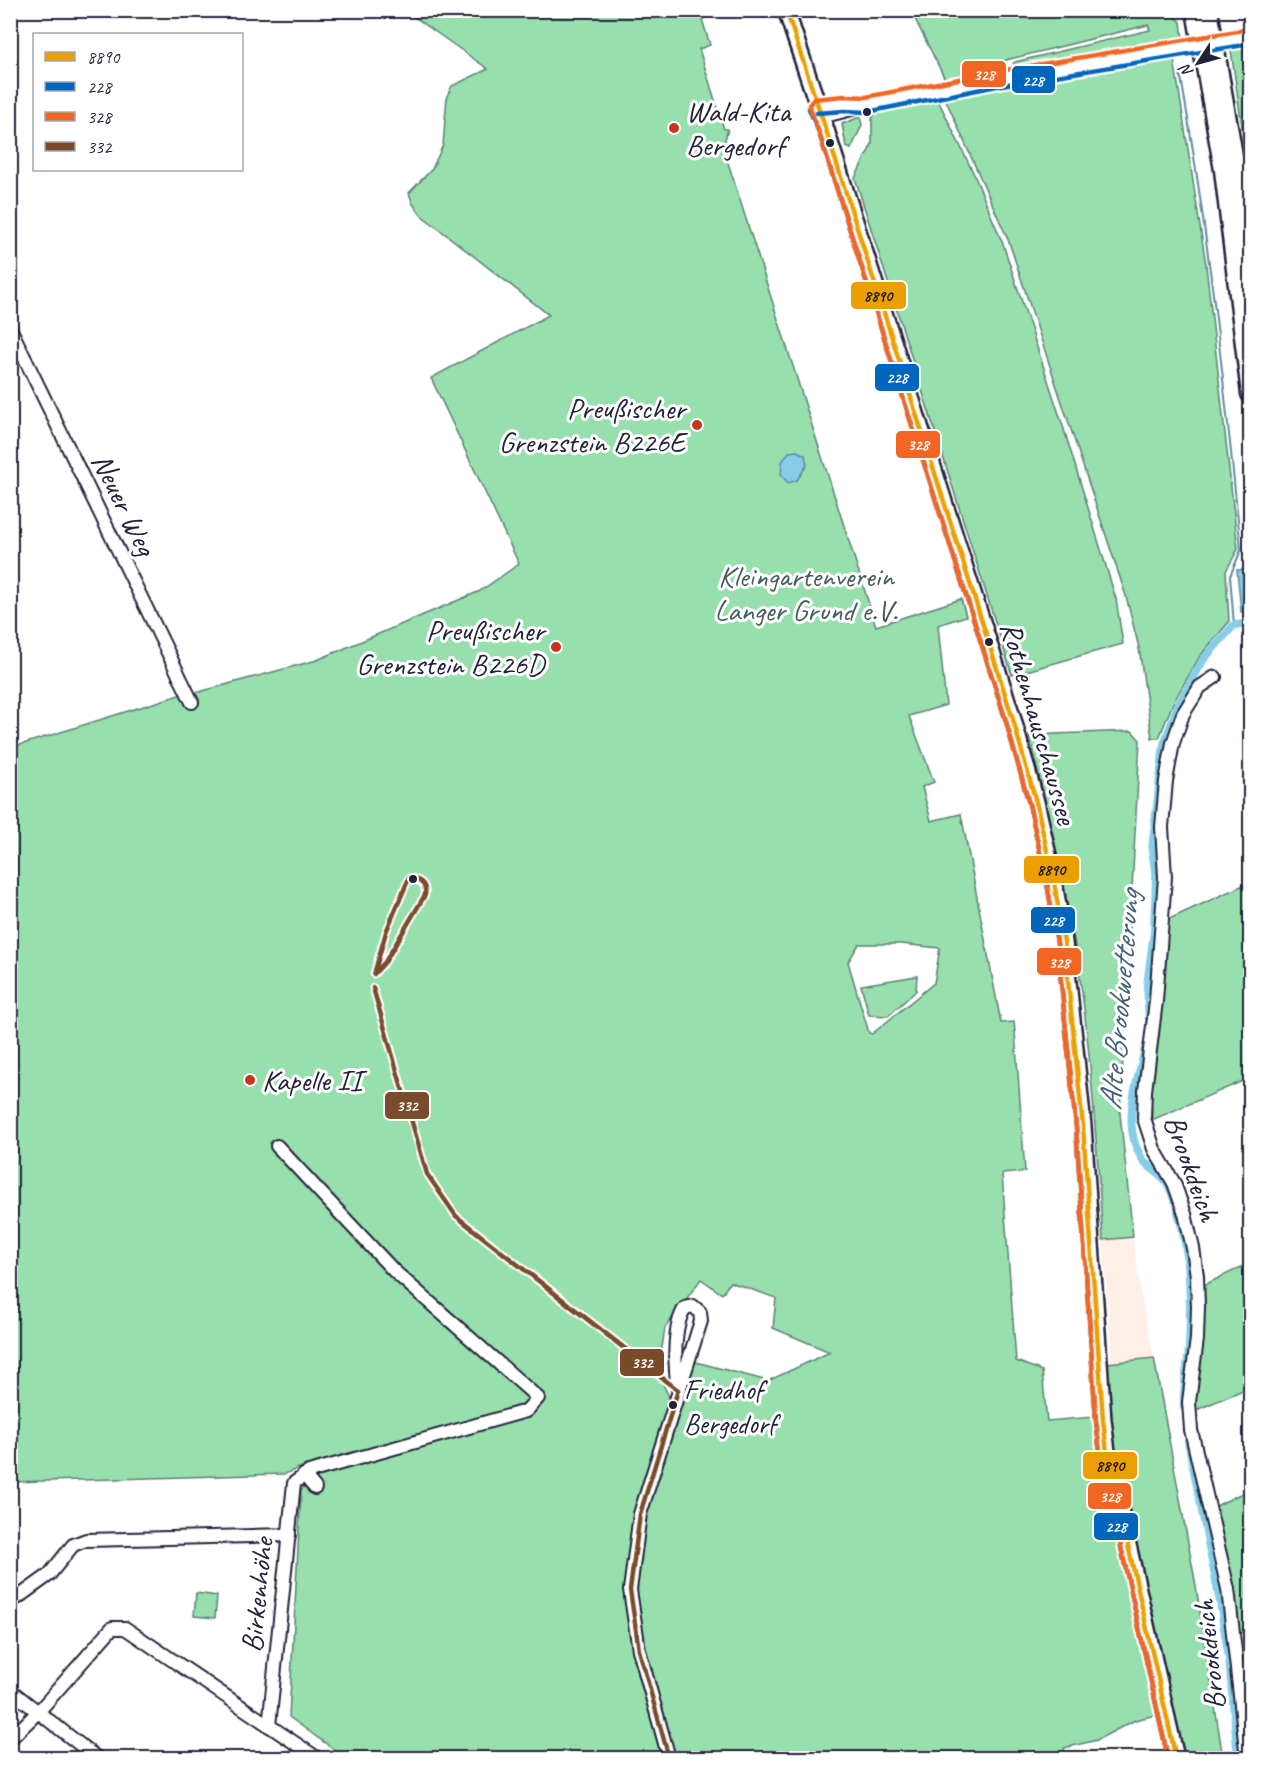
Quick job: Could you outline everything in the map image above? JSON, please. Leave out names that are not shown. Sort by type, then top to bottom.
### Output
[{"type":"highway","points":[[1196,10],[1223,170],[1251,394]]},
{"type":"highway","points":[[1209,10],[1236,167],[1251,277]]},
{"type":"main road","name":"Rothenhauschaussee","points":[[786,10],[1012,716],[1031,782],[1054,882],[1064,942],[1076,1047],[1107,1452],[1176,1758]]},
{"type":"street","points":[[819,111],[866,105],[1010,76],[1245,37]]},
{"type":"street","name":"Neuer Weg","points":[[10,328],[192,702]]},
{"type":"street","name":"Brookdeich","points":[[1215,677],[1200,687],[1183,714],[1173,743],[1166,781],[1162,827],[1165,877],[1156,1001],[1144,1091],[1144,1118],[1154,1149],[1174,1183],[1185,1214],[1193,1248],[1198,1307],[1197,1339],[1189,1402],[1191,1430],[1228,1589],[1247,1758]]},
{"type":"street","points":[[277,1146],[394,1271],[538,1398],[526,1411],[304,1475],[315,1488]]},
{"type":"street","points":[[669,1758],[639,1650],[630,1590],[640,1514],[701,1321],[700,1311],[693,1306],[685,1308],[679,1321],[675,1369],[678,1390]]},
{"type":"street","name":"Birkenhöhe","points":[[269,1726],[294,1483],[304,1475]]},
{"type":"street","points":[[10,1603],[49,1575],[73,1545],[86,1540],[289,1535]]},
{"type":"street","points":[[10,1739],[38,1712],[112,1628],[125,1628],[318,1758]]},
{"type":"street","points":[[10,1690],[98,1758]]},
{"type":"shaded area","points":[[1133,1237],[1141,1294],[1154,1358],[1112,1363],[1103,1240]]},
{"type":"green space","name":"Kleingartenverein Langer Grund e.V.","points":[[406,11],[723,11],[702,19],[710,45],[699,49],[724,129],[728,129],[723,147],[876,626],[961,599],[966,616],[938,625],[946,705],[909,716],[934,782],[922,787],[931,821],[961,814],[1001,1023],[1014,1022],[1025,1172],[1002,1174],[1016,1361],[1042,1371],[1047,1421],[1094,1417],[1099,1463],[1156,1715],[1135,1720],[1097,1740],[1064,1748],[1066,1758],[998,1758],[995,1756],[995,1758],[673,1758],[643,1649],[635,1589],[644,1512],[692,1361],[768,1381],[830,1352],[773,1328],[776,1298],[730,1282],[722,1294],[701,1279],[665,1328],[658,1374],[671,1401],[637,1510],[625,1591],[634,1649],[664,1758],[346,1758],[289,1717],[301,1492],[307,1478],[311,1475],[306,1465],[285,1474],[11,1482],[10,748],[179,695],[199,692],[317,660],[480,591],[519,564],[431,378],[549,315],[421,215],[409,193],[432,169],[443,145],[447,96],[452,86],[488,69]],"holes":[[[859,944],[901,944],[940,948],[934,983],[872,1034],[869,1033],[848,962]]]},
{"type":"green space","points":[[911,11],[1170,11],[1181,22],[1183,39],[1007,70],[1015,62],[1150,30],[1148,25],[1006,60],[997,71],[945,79]]},
{"type":"green space","points":[[1250,46],[1250,182],[1231,50]]},
{"type":"green space","points":[[1174,59],[1206,265],[1238,549],[1226,571],[1229,622],[1200,656],[1173,703],[1159,738],[1152,738],[1139,648],[1126,596],[1009,242],[945,98]]},
{"type":"green space","points":[[937,98],[973,172],[1003,244],[1063,426],[1116,599],[1123,644],[1012,675],[855,178],[872,144],[872,118],[877,112]]},
{"type":"green space","points":[[860,117],[862,125],[851,149],[846,147],[842,124]]},
{"type":"green space","points":[[1132,731],[1140,740],[1120,1113],[1133,1237],[1103,1240],[1082,989],[1062,880],[1029,735]]},
{"type":"green space","points":[[1250,882],[1250,1078],[1152,1120],[1151,1091],[1162,1002],[1167,920]]},
{"type":"green space","points":[[917,976],[916,991],[888,1016],[869,1015],[861,985]]},
{"type":"green space","points":[[1250,1263],[1250,1387],[1194,1411],[1204,1285]]},
{"type":"green space","points":[[1154,1358],[1196,1586],[1223,1758],[1184,1758],[1118,1482],[1109,1421],[1108,1363]]},
{"type":"green space","points":[[1250,1489],[1250,1629],[1238,1634],[1214,1507]]},
{"type":"green space","points":[[196,1593],[217,1596],[215,1618],[194,1616]]},
{"type":"water","points":[[797,451],[805,455],[807,465],[797,480],[788,483],[781,475],[782,462],[789,452]]},
{"type":"water","points":[[1250,569],[1250,611],[1241,612],[1237,570]]},
{"type":"waterway","points":[[1180,72],[1207,250],[1241,550],[1230,576],[1234,625]]},
{"type":"waterway","name":"Alte Brookwetterung","points":[[1149,1021],[1147,985],[1154,931],[1156,877],[1152,849],[1164,744],[1178,705],[1204,659],[1234,625],[1250,624]]},
{"type":"waterway","name":"Alte Brookwetterung","points":[[1145,1048],[1132,1105],[1132,1133],[1143,1160],[1166,1181],[1174,1200]]},
{"type":"waterway","name":"Alte Brookwetterung","points":[[1178,1212],[1188,1262],[1190,1296],[1184,1407]]},
{"type":"waterway","name":"Alte Brookwetterung","points":[[1188,1441],[1229,1659],[1238,1758]]},
{"type":"transit line","name":"8890","points":[[786,10],[1012,716],[1036,802],[1054,882],[1064,942],[1083,1126],[1107,1452],[1176,1758]]},
{"type":"transit line","name":"328","points":[[1168,1758],[1100,1453],[1076,1127],[1057,943],[1047,883],[1029,804],[1005,718],[809,105],[814,99],[844,96],[866,97],[1000,71],[1249,29]]},
{"type":"transit line","name":"228","points":[[817,113],[867,112],[1002,85],[1250,44]]},
{"type":"transit line","name":"228","points":[[809,109],[819,133],[1005,718],[1029,804],[1047,883],[1057,943],[1076,1127],[1100,1453],[1168,1758]]},
{"type":"transit line","name":"332","points":[[409,878],[422,883],[425,895],[385,962],[374,974],[386,932],[409,878]]},
{"type":"transit line","name":"332","points":[[373,988],[427,1174],[456,1216]]},
{"type":"transit line","name":"332","points":[[456,1216],[678,1390],[668,1383],[456,1216]]},
{"type":"transit line","name":"332","points":[[669,1758],[639,1650],[630,1590],[640,1514],[678,1390]]},
{"type":"place","name":"Wald-Kita Bergedorf","points":[[674,128]]},
{"type":"place","name":"Preußischer Grenzstein B226E","points":[[697,425]]},
{"type":"place","name":"Preußischer Grenzstein B226D","points":[[556,647]]},
{"type":"place","name":"Kapelle II","points":[[250,1080]]},
{"type":"place","name":"Friedhof Bergedorf","points":[[673,1405]]}]
